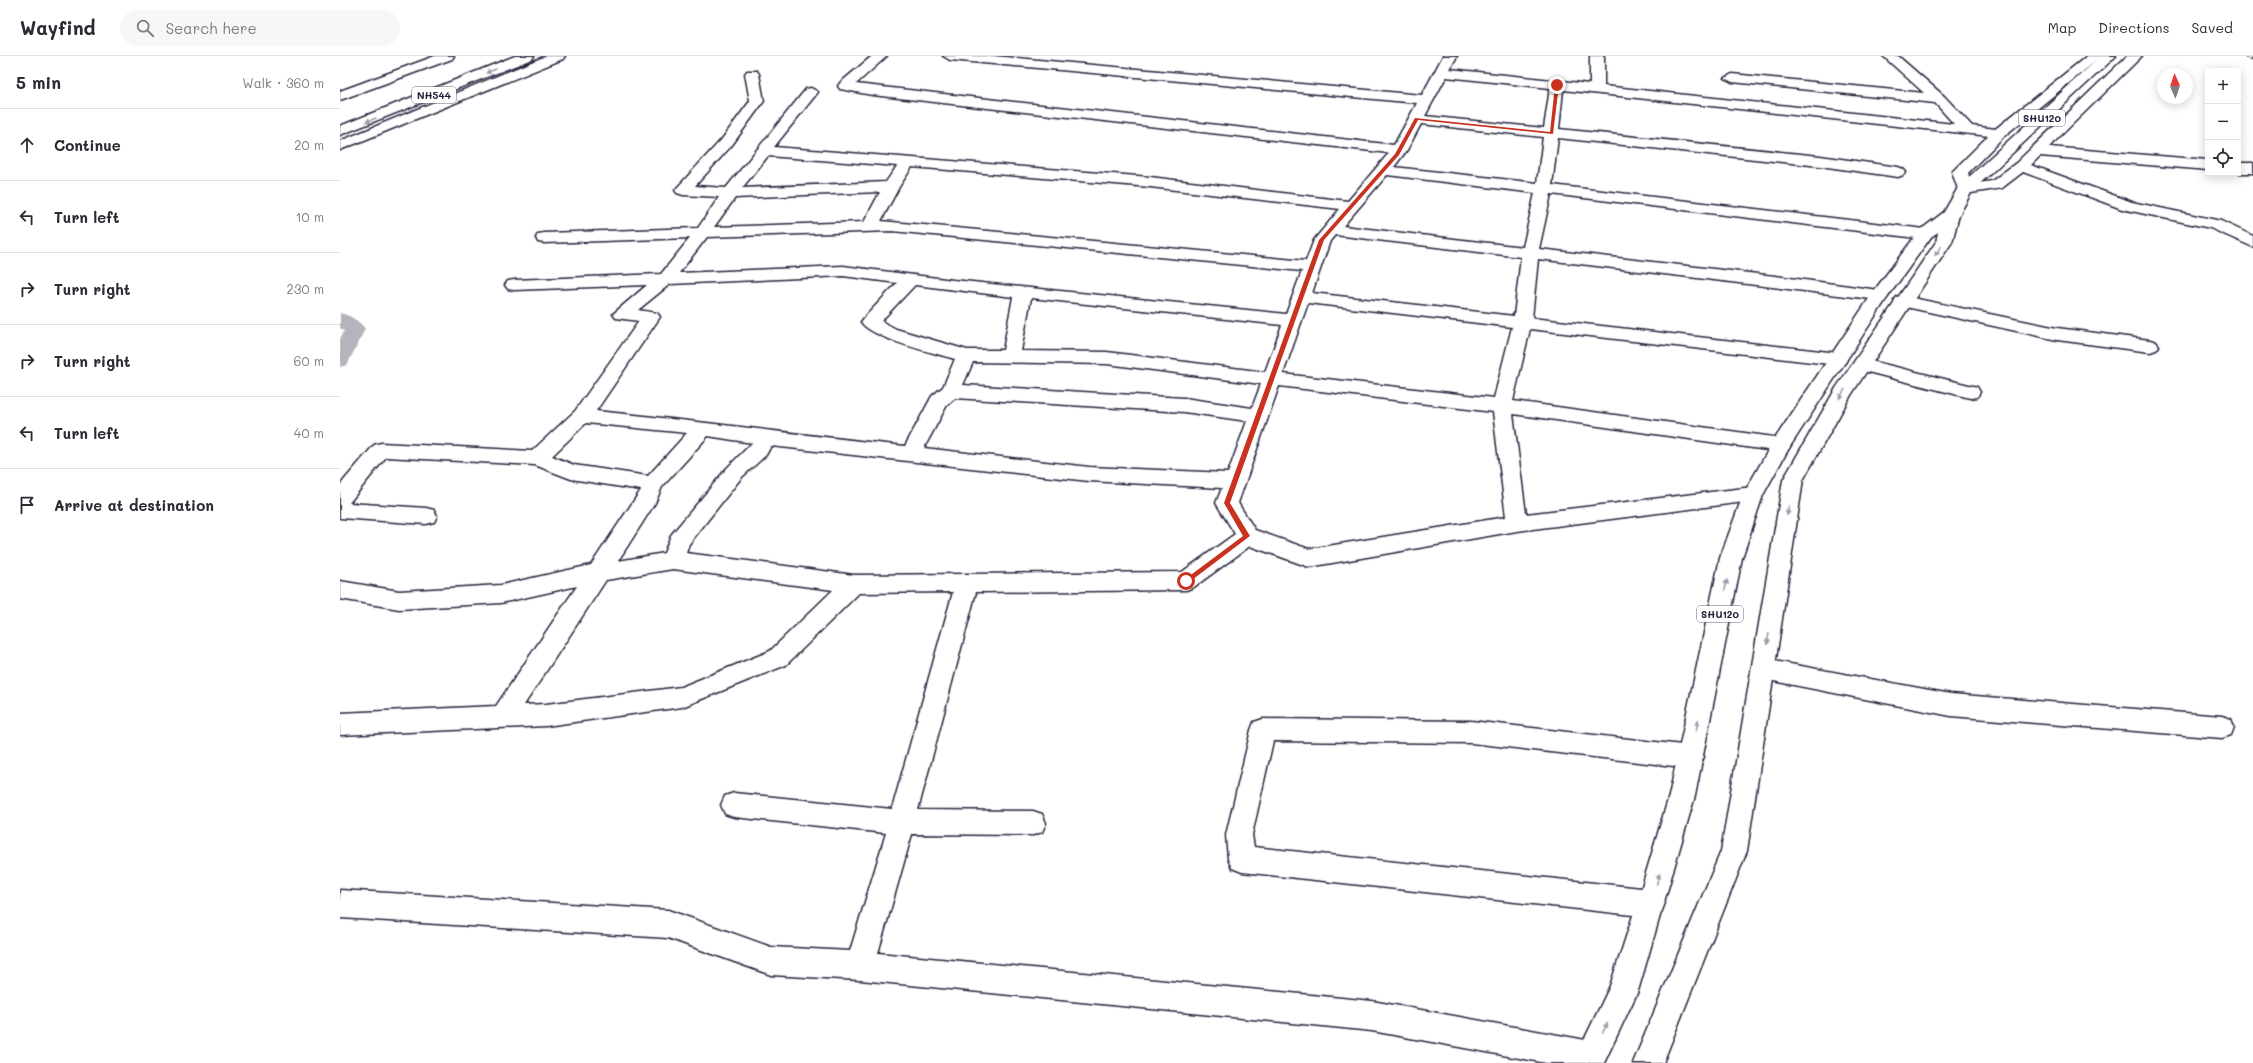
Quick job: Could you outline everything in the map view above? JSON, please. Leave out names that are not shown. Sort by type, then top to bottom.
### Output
[{"type":"main road","points":[[340,96],[447,56]]},
{"type":"main road","name":"NH544","points":[[354,111],[492,56]]},
{"type":"main road","name":"NH544","points":[[340,131],[527,56]]},
{"type":"main road","points":[[340,146],[558,56]]},
{"type":"main road","points":[[880,56],[845,86],[872,91],[1400,150]]},
{"type":"main road","points":[[950,56],[1021,59],[1426,100]]},
{"type":"main road","points":[[1597,89],[1598,56]]},
{"type":"main road","points":[[1890,56],[1939,99],[1968,130]]},
{"type":"main road","name":"SHU120","points":[[1970,184],[1960,172],[1999,133],[2095,56]]},
{"type":"main road","name":"SHU120","points":[[1589,1060],[1622,991],[1651,903],[1682,796],[1731,558],[1753,495],[1782,445],[1880,295],[1925,234],[1951,215],[1970,184],[2109,56]]},
{"type":"main road","points":[[1970,184],[1996,185],[2021,166],[2135,56]]},
{"type":"main road","points":[[1753,495],[1517,523],[1309,558],[1247,536],[1227,503],[1322,240],[1400,150],[1445,64],[1557,85],[1999,133]]},
{"type":"main road","points":[[752,74],[757,101],[727,142],[683,190],[730,193],[891,187]]},
{"type":"main road","points":[[1732,78],[1939,99]]},
{"type":"main road","points":[[1517,523],[1502,406],[1522,323],[1530,252],[1544,189],[1557,85]]},
{"type":"main road","points":[[537,458],[582,416],[651,317],[622,314],[666,278],[703,232],[730,193],[811,92]]},
{"type":"main road","points":[[1416,119],[1812,160],[1898,172]]},
{"type":"main road","points":[[763,151],[1150,182],[1352,206]]},
{"type":"main road","points":[[2038,151],[2205,165]]},
{"type":"main road","points":[[870,226],[891,187],[908,162]]},
{"type":"main road","points":[[2021,166],[2128,206],[2215,224],[2253,242]]},
{"type":"main road","points":[[2241,168],[2253,168]]},
{"type":"main road","points":[[1383,170],[1925,234]]},
{"type":"main road","points":[[1648,1063],[1734,851],[1793,480],[1843,392],[1863,366],[1903,301],[1944,242],[1951,215]]},
{"type":"main road","points":[[544,238],[900,226],[1312,267]]},
{"type":"main road","points":[[1331,230],[1775,280],[1880,295]]},
{"type":"main road","points":[[514,285],[843,271],[910,280],[1293,320]]},
{"type":"main road","points":[[910,280],[870,322],[890,332],[966,356],[1107,358],[1271,380],[1502,406],[1782,445]]},
{"type":"main road","points":[[1011,357],[1023,292]]},
{"type":"main road","points":[[1301,298],[1838,359]]},
{"type":"main road","points":[[1903,301],[2057,334],[2150,346]]},
{"type":"main road","points":[[911,454],[939,401],[951,391],[966,356]]},
{"type":"main road","points":[[1863,366],[1970,392]]},
{"type":"main road","points":[[951,391],[1184,405],[1258,416]]},
{"type":"main road","points":[[582,416],[703,428],[764,438],[1089,474],[1235,481]]},
{"type":"main road","points":[[503,717],[648,498],[653,484],[703,428]]},
{"type":"main road","points":[[673,560],[679,541],[734,474],[759,450],[764,438]]},
{"type":"main road","points":[[340,499],[381,450],[537,458],[571,472],[653,484]]},
{"type":"main road","points":[[340,510],[426,516]]},
{"type":"main road","points":[[340,590],[399,600],[501,594],[597,573],[673,560],[854,584],[1186,581],[1247,536]]},
{"type":"main road","points":[[860,966],[902,822],[967,583]]},
{"type":"main road","points":[[340,724],[546,715],[682,697],[778,658],[854,584]]},
{"type":"main road","points":[[1763,669],[1951,704],[2222,727]]},
{"type":"main road","points":[[1651,903],[1242,859],[1239,835],[1263,730],[1472,732],[1691,757]]},
{"type":"main road","points":[[734,805],[902,822],[1033,823]]},
{"type":"main road","points":[[340,904],[668,924],[771,961],[860,966],[1372,1016],[1589,1060]]},
{"type":"waterway","points":[[340,319],[355,329],[340,360]]},
{"type":"railway","points":[[2246,56],[2253,59]]},
{"type":"route","points":[[1186,581],[1247,536],[1227,503],[1322,240],[1397,154],[1416,119],[1552,133],[1557,85]]}]
